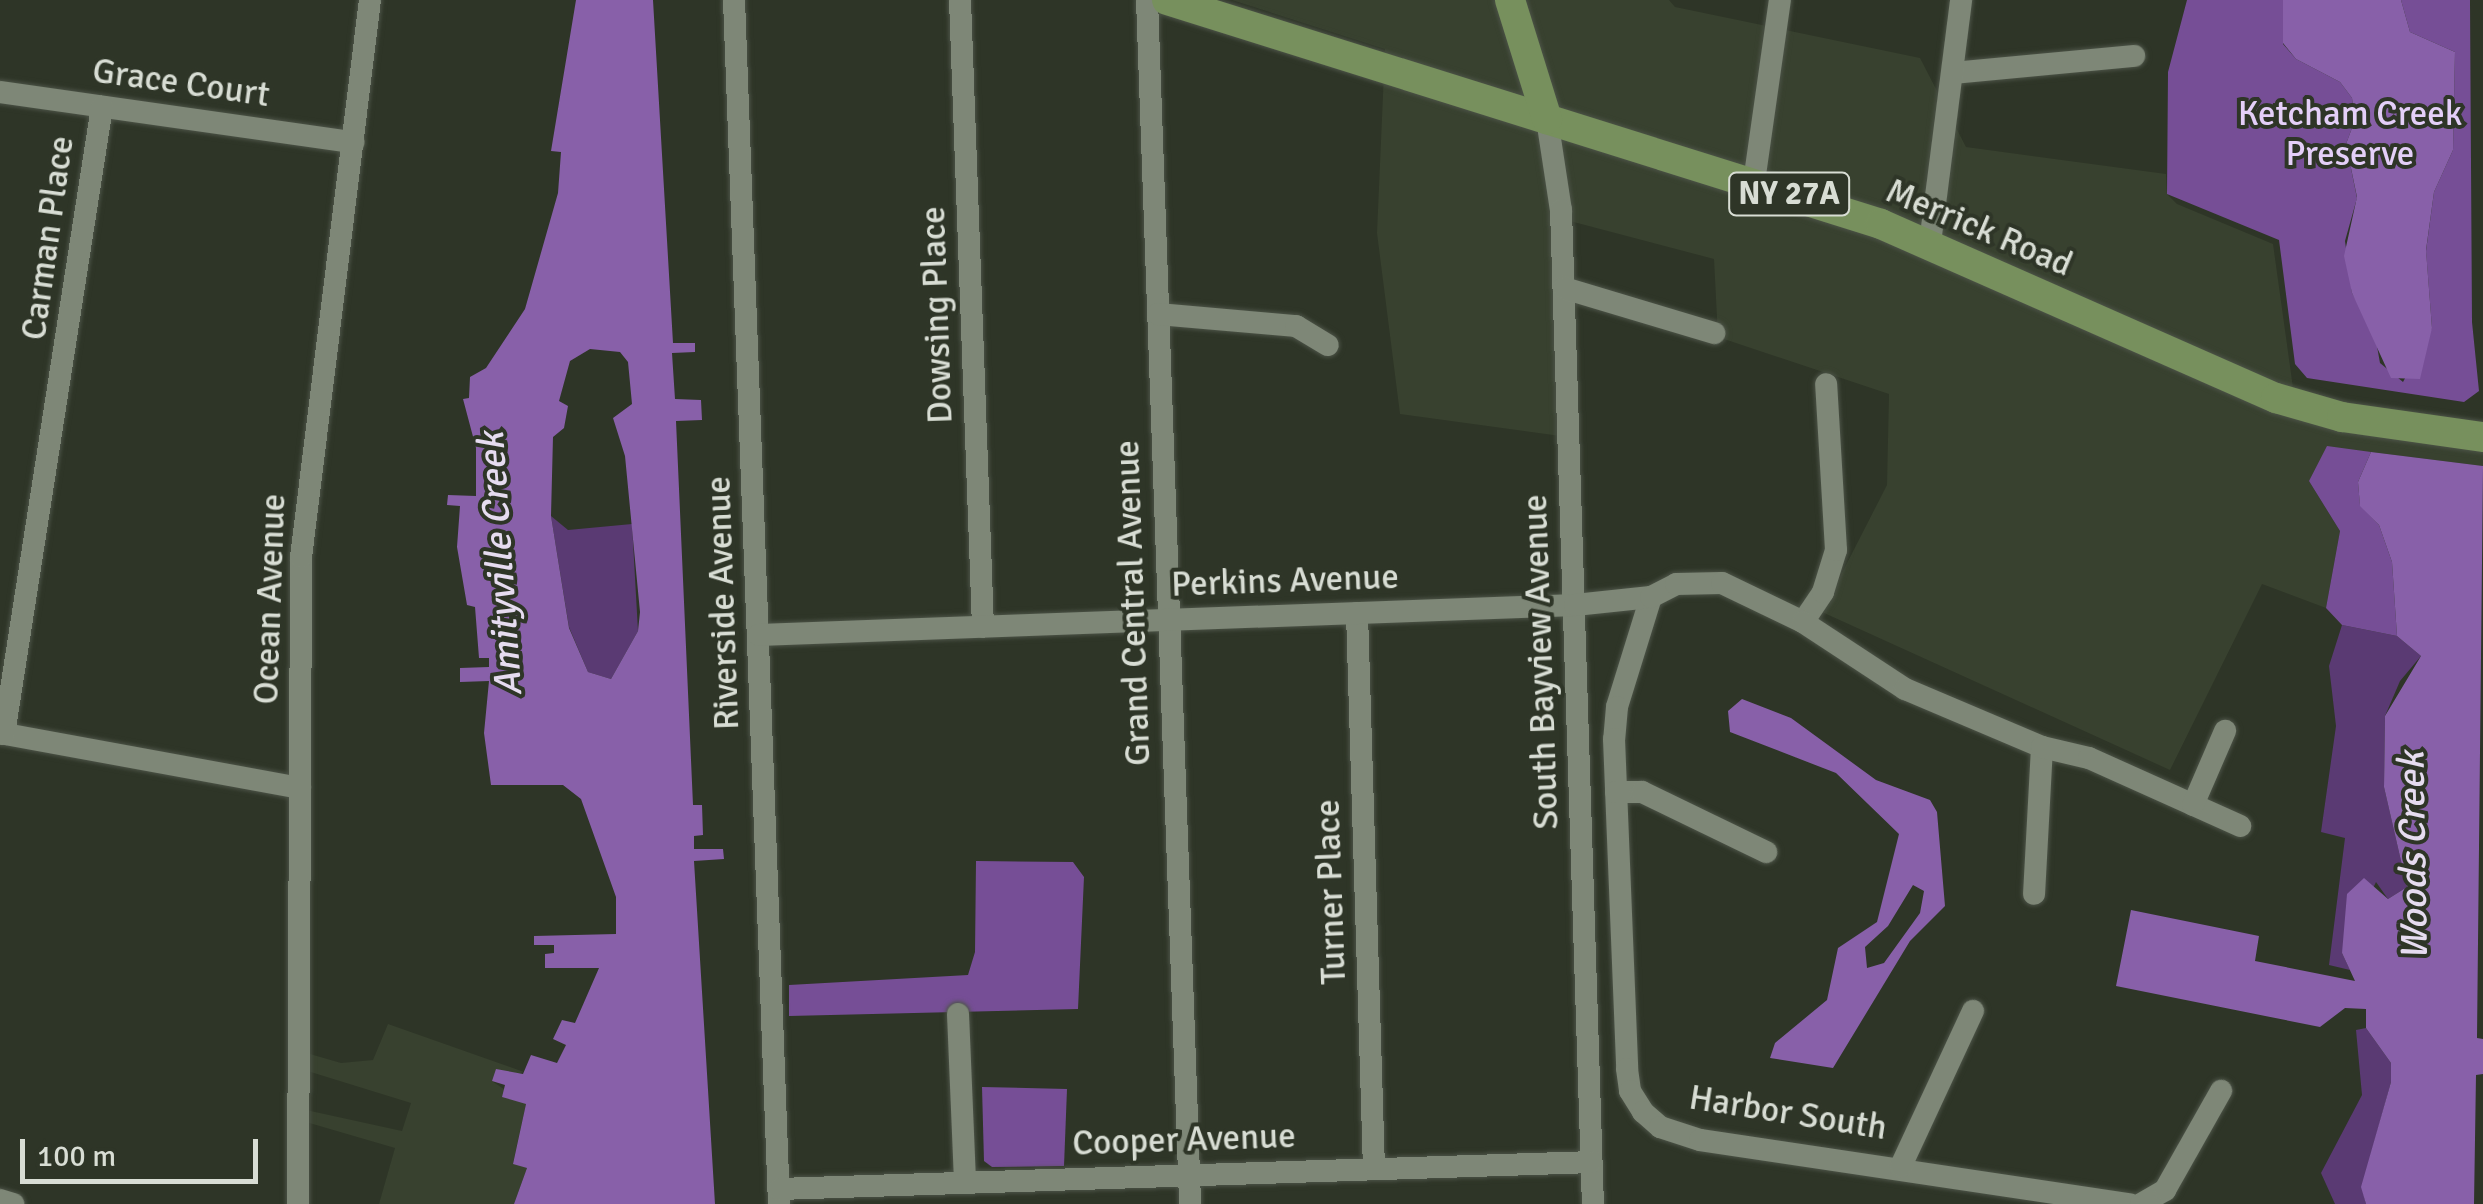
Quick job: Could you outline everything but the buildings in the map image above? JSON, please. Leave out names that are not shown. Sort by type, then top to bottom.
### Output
[{"type":"main road","name":"Merrick Road","points":[[1167,0],[1754,182],[1930,244],[2220,376],[2314,409],[2412,429],[2483,437]]},
{"type":"main road","points":[[1510,0],[1547,120]]},
{"type":"street","name":"Ocean Avenue","points":[[298,1204],[301,558],[370,0]]},
{"type":"street","name":"Riverside Avenue","points":[[734,0],[779,1196]]},
{"type":"street","name":"Dowsing Place","points":[[960,0],[983,627]]},
{"type":"street","name":"Grand Central Avenue","points":[[1147,0],[1190,1204]]},
{"type":"street","points":[[1754,182],[1780,0]]},
{"type":"street","points":[[1930,244],[1961,0]]},
{"type":"street","points":[[1953,74],[2134,56]]},
{"type":"street","name":"Grace Court","points":[[0,92],[353,142]]},
{"type":"street","name":"Carman Place","points":[[2,733],[102,107]]},
{"type":"street","name":"South Bayview Avenue","points":[[1547,120],[1557,156],[1564,288],[1592,1204]]},
{"type":"street","points":[[1564,288],[1714,333]]},
{"type":"street","points":[[1158,314],[1296,326],[1328,345]]},
{"type":"street","points":[[1803,622],[1823,592],[1836,550],[1826,384]]},
{"type":"street","name":"Perkins Avenue","points":[[759,635],[1575,605],[1652,597],[1676,584],[1722,582],[1803,622],[1906,689],[2042,748],[2089,758],[2240,826]]},
{"type":"street","name":"Harbor South","points":[[1652,597],[1617,708],[1616,792],[1627,1070],[1630,1091],[1644,1112],[1678,1136],[1901,1166],[2130,1204]]},
{"type":"street","name":"Turner Place","points":[[1357,613],[1374,1169]]},
{"type":"street","points":[[2194,805],[2225,730]]},
{"type":"street","points":[[2,733],[300,788]]},
{"type":"street","points":[[2034,894],[2042,748]]},
{"type":"street","points":[[1616,792],[1642,792],[1766,852]]},
{"type":"street","points":[[1901,1166],[1974,1010]]},
{"type":"street","points":[[958,1014],[973,1190]]},
{"type":"street","points":[[2141,1204],[2165,1190],[2221,1091]]},
{"type":"street","name":"Cooper Avenue","points":[[779,1196],[973,1190],[1190,1175],[1592,1162]]},
{"type":"street","points":[[0,1200],[13,1204]]},
{"type":"shaded area","points":[[1232,0],[1669,0],[1675,7],[1920,58],[1966,147],[2166,174],[2167,194],[2177,204],[2273,244],[2294,395],[2483,423],[2483,466],[2371,452],[2309,481],[2340,531],[2326,608],[2262,584],[2170,770],[1822,612],[1887,485],[1889,394],[1718,337],[1714,259],[1566,220],[1575,438],[1400,414],[1377,233],[1385,49]]},
{"type":"shaded area","points":[[2187,0],[2283,0],[2283,44],[2296,59],[2340,82],[2352,98],[2355,120],[2346,144],[2357,198],[2345,241],[2352,293],[2375,335],[2380,363],[2403,382],[2432,328],[2426,251],[2434,192],[2453,150],[2455,52],[2410,32],[2401,0],[2470,0],[2472,322],[2479,391],[2464,402],[2307,378],[2295,364],[2279,240],[2167,194],[2168,72]]},
{"type":"shaded area","points":[[2327,446],[2371,452],[2358,482],[2360,505],[2379,525],[2392,562],[2397,636],[2342,625],[2326,608],[2340,531],[2309,481]]},
{"type":"shaded area","points":[[551,516],[568,530],[632,524],[638,631],[611,679],[588,672],[569,627]]},
{"type":"shaded area","points":[[2342,625],[2397,636],[2421,656],[2400,681],[2385,716],[2384,787],[2407,887],[2388,899],[2376,882],[2342,953],[2350,970],[2329,965],[2345,838],[2321,832],[2336,726],[2329,666]]},
{"type":"shaded area","points":[[976,861],[1073,862],[1084,877],[1078,1009],[789,1016],[789,985],[968,975],[975,952]]},
{"type":"shaded area","points":[[388,1024],[524,1072],[492,1081],[526,1104],[513,1163],[527,1168],[514,1204],[379,1204],[395,1148],[306,1122],[306,1110],[402,1131],[411,1103],[301,1069],[303,1052],[341,1063],[373,1060]]},
{"type":"shaded area","points":[[2366,1028],[2391,1063],[2391,1082],[2362,1187],[2366,1204],[2335,1204],[2321,1173],[2362,1095],[2356,1030]]},
{"type":"shaded area","points":[[982,1087],[1067,1089],[1064,1166],[992,1167],[984,1161]]},
{"type":"water","name":"Amityville Creek","points":[[576,0],[653,0],[673,343],[695,343],[695,352],[672,353],[675,399],[701,400],[702,420],[676,421],[693,805],[702,805],[703,835],[694,836],[694,849],[723,849],[724,859],[694,861],[715,1204],[514,1204],[527,1168],[513,1164],[526,1104],[502,1097],[505,1085],[492,1081],[496,1069],[523,1074],[531,1055],[557,1063],[566,1045],[553,1039],[562,1020],[575,1023],[599,968],[545,968],[545,954],[554,953],[554,945],[534,945],[534,936],[616,934],[616,897],[581,799],[563,785],[491,785],[484,733],[489,681],[460,682],[460,668],[489,667],[489,658],[479,658],[475,607],[467,605],[457,547],[460,506],[447,505],[448,495],[476,496],[476,448],[463,399],[469,398],[470,377],[486,368],[525,309],[558,193],[561,152],[551,151]],"holes":[[[590,349],[620,352],[628,362],[632,404],[613,418],[625,456],[640,612],[638,631],[611,679],[588,672],[569,628],[551,516],[553,437],[564,428],[568,406],[559,401],[570,361]]]},
{"type":"water","points":[[2283,0],[2401,0],[2410,32],[2455,52],[2453,150],[2434,192],[2426,250],[2432,328],[2420,379],[2391,378],[2352,293],[2344,256],[2357,197],[2346,144],[2355,120],[2352,98],[2340,82],[2296,59],[2283,43]]},
{"type":"water","name":"Woods Creek","points":[[2371,452],[2483,466],[2477,1038],[2483,1039],[2483,1074],[2476,1075],[2474,1204],[2366,1204],[2361,1187],[2391,1082],[2391,1063],[2366,1028],[2366,1009],[2345,1008],[2320,1027],[2116,986],[2131,910],[2259,936],[2255,961],[2355,981],[2342,953],[2347,894],[2364,878],[2388,899],[2407,887],[2384,787],[2385,716],[2421,656],[2397,636],[2392,562],[2379,525],[2360,506],[2358,482]]},
{"type":"water","points":[[1742,699],[1791,718],[1876,780],[1930,800],[1937,812],[1945,906],[1910,941],[1833,1068],[1770,1058],[1775,1043],[1827,1000],[1838,948],[1877,922],[1899,834],[1836,773],[1730,732],[1728,711]],"holes":[[[1913,885],[1924,891],[1920,913],[1884,963],[1867,968],[1865,947],[1888,926]]]},
{"type":"park label","name":"Ketcham Creek Preserve","points":[[2350,134]]}]
